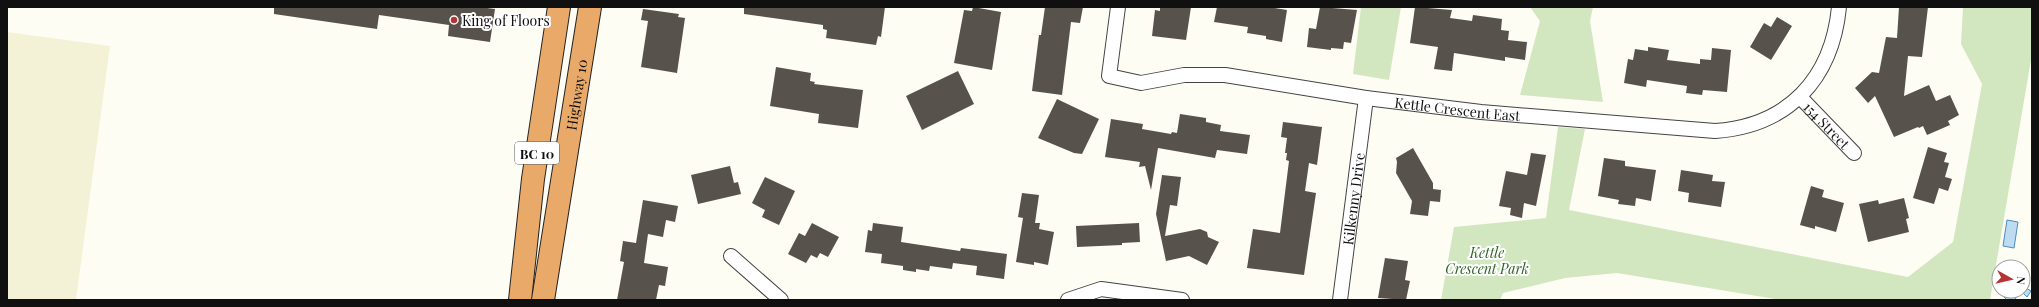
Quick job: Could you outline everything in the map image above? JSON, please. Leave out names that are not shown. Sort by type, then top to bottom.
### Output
[{"type":"highway","name":"BC 10","points":[[520,300],[533,179],[559,7]]},
{"type":"highway","name":"Highway 10","points":[[543,300],[590,7]]},
{"type":"street","name":"Kettle Crescent East","points":[[1118,7],[1109,76],[1141,83],[1184,75],[1225,75],[1366,98],[1481,112],[1715,130],[1731,130],[1756,124],[1771,117],[1800,97],[1822,68],[1835,37],[1839,7]]},
{"type":"street","name":"154 Street","points":[[1800,97],[1854,153]]},
{"type":"street","name":"Kilkenny Drive","points":[[1340,300],[1366,98]]},
{"type":"street","points":[[731,256],[781,300]]},
{"type":"street","points":[[1068,300],[1101,289],[1182,300]]},
{"type":"green space","points":[[1361,7],[1401,7],[1389,80],[1353,74]]},
{"type":"green space","points":[[1530,7],[1593,7],[1590,21],[1603,102],[1520,95],[1540,21]]},
{"type":"green space","name":"Kettle Crescent Park","points":[[1963,7],[2032,7],[2032,54],[1997,259],[1991,259],[1990,300],[1781,300],[1617,273],[1565,278],[1503,293],[1500,300],[1441,300],[1454,227],[1546,218],[1558,127],[1585,129],[1569,210],[1908,277],[1953,242],[1982,84],[1961,44]]},
{"type":"green space","points":[[7,32],[110,46],[76,300],[7,300]]},
{"type":"water","points":[[2007,220],[2018,222],[2014,248],[2003,246]]},
{"type":"building","name":"King of Floors","points":[[274,7],[479,7],[495,9],[490,42],[448,36],[449,25],[379,15],[377,29],[274,14]]},
{"type":"building","points":[[744,7],[885,7],[881,37],[878,36],[876,45],[826,38],[827,30],[823,29],[823,25],[744,14]]},
{"type":"building","points":[[973,7],[1001,12],[992,70],[954,63],[964,10],[972,11]]},
{"type":"building","points":[[1045,7],[1083,7],[1080,23],[1071,22],[1062,95],[1032,91],[1039,35],[1041,35]]},
{"type":"building","points":[[1160,7],[1191,7],[1186,40],[1152,36],[1155,10],[1160,11]]},
{"type":"building","points":[[1217,7],[1269,7],[1287,10],[1282,42],[1266,39],[1266,36],[1247,33],[1248,27],[1214,22]]},
{"type":"building","points":[[1320,7],[1357,10],[1351,43],[1344,42],[1343,49],[1331,48],[1331,50],[1307,47],[1309,28],[1316,29]]},
{"type":"building","points":[[1415,7],[1452,10],[1450,18],[1472,21],[1473,15],[1502,19],[1501,30],[1509,31],[1508,40],[1527,42],[1525,60],[1505,57],[1505,61],[1454,53],[1452,71],[1434,69],[1438,47],[1410,43]]},
{"type":"building","points":[[1899,7],[1928,7],[1922,57],[1908,56],[1904,96],[1929,85],[1936,101],[1950,95],[1959,115],[1948,121],[1950,125],[1927,135],[1923,126],[1894,137],[1875,96],[1868,103],[1855,88],[1872,72],[1879,73],[1886,37],[1897,38]]},
{"type":"building","points":[[643,9],[679,14],[678,17],[685,18],[677,73],[641,67],[648,21],[641,20]]},
{"type":"building","points":[[1777,17],[1792,26],[1771,60],[1750,47],[1764,23],[1771,27]]},
{"type":"building","points":[[1648,47],[1669,50],[1667,60],[1700,64],[1700,59],[1711,60],[1712,48],[1731,50],[1727,92],[1703,90],[1702,95],[1686,93],[1687,86],[1647,80],[1646,87],[1624,83],[1628,59],[1633,60],[1635,49],[1648,51]]},
{"type":"building","points":[[776,67],[811,73],[810,81],[815,82],[814,84],[863,90],[858,128],[818,123],[819,114],[770,106]]},
{"type":"building","points":[[958,71],[974,104],[922,130],[906,96]]},
{"type":"building","points":[[1057,99],[1099,119],[1082,154],[1074,153],[1038,138]]},
{"type":"building","points":[[1180,114],[1206,118],[1206,122],[1221,125],[1220,131],[1250,135],[1247,154],[1217,150],[1215,158],[1158,148],[1151,190],[1145,166],[1139,167],[1140,162],[1105,157],[1111,119],[1143,124],[1142,129],[1171,134],[1172,132],[1177,133]]},
{"type":"building","points":[[1283,122],[1322,127],[1317,165],[1309,163],[1305,191],[1316,193],[1304,275],[1247,268],[1253,229],[1280,233],[1289,161],[1286,160],[1287,153],[1285,153],[1287,138],[1281,137]]},
{"type":"building","points":[[1928,147],[1947,153],[1944,162],[1949,163],[1945,177],[1952,179],[1948,191],[1939,188],[1934,204],[1913,198]]},
{"type":"building","points":[[1413,148],[1433,183],[1433,189],[1441,190],[1440,202],[1430,201],[1428,216],[1410,214],[1412,201],[1396,173],[1396,158]]},
{"type":"building","points":[[1531,153],[1546,155],[1536,206],[1524,203],[1522,218],[1510,215],[1511,208],[1499,206],[1506,171],[1527,175]]},
{"type":"building","points":[[1604,158],[1625,161],[1625,166],[1656,170],[1651,201],[1636,198],[1635,206],[1618,204],[1619,200],[1598,196]]},
{"type":"building","points":[[730,166],[734,183],[738,182],[741,194],[698,204],[691,175]]},
{"type":"building","points":[[1681,170],[1713,175],[1712,181],[1725,182],[1721,207],[1688,202],[1689,193],[1678,191]]},
{"type":"building","points":[[1162,175],[1181,177],[1177,206],[1170,205],[1165,236],[1200,229],[1207,232],[1208,237],[1219,242],[1207,265],[1189,256],[1166,261],[1156,214]]},
{"type":"building","points":[[765,177],[795,191],[779,225],[762,217],[765,210],[752,203]]},
{"type":"building","points":[[1811,186],[1824,190],[1822,197],[1844,203],[1836,232],[1815,226],[1815,229],[1800,225]]},
{"type":"building","points":[[1022,193],[1039,195],[1035,223],[1040,223],[1039,229],[1054,232],[1048,265],[1034,262],[1034,265],[1016,262],[1023,218],[1018,217]]},
{"type":"building","points":[[1904,198],[1909,218],[1906,219],[1909,232],[1868,242],[1859,204],[1878,200],[1879,204]]},
{"type":"building","points":[[643,200],[678,206],[675,222],[666,220],[663,237],[648,234],[644,263],[668,267],[665,286],[659,285],[656,300],[617,300],[624,262],[620,261],[623,241],[636,243]]},
{"type":"building","points":[[812,223],[839,237],[828,257],[820,253],[817,258],[811,255],[806,263],[788,254],[799,233],[805,236]]},
{"type":"building","points":[[873,223],[903,227],[901,242],[960,251],[961,248],[1007,254],[1004,279],[976,275],[977,266],[953,263],[952,269],[930,266],[929,271],[916,269],[916,272],[903,270],[903,266],[881,263],[882,254],[865,252],[868,230],[872,231]]},
{"type":"building","points":[[1139,223],[1140,242],[1122,243],[1122,245],[1077,247],[1076,226]]},
{"type":"building","points":[[1385,258],[1408,261],[1405,280],[1410,281],[1406,300],[1378,298]]},
{"type":"place","name":"King of Floors","points":[[454,20]]}]
